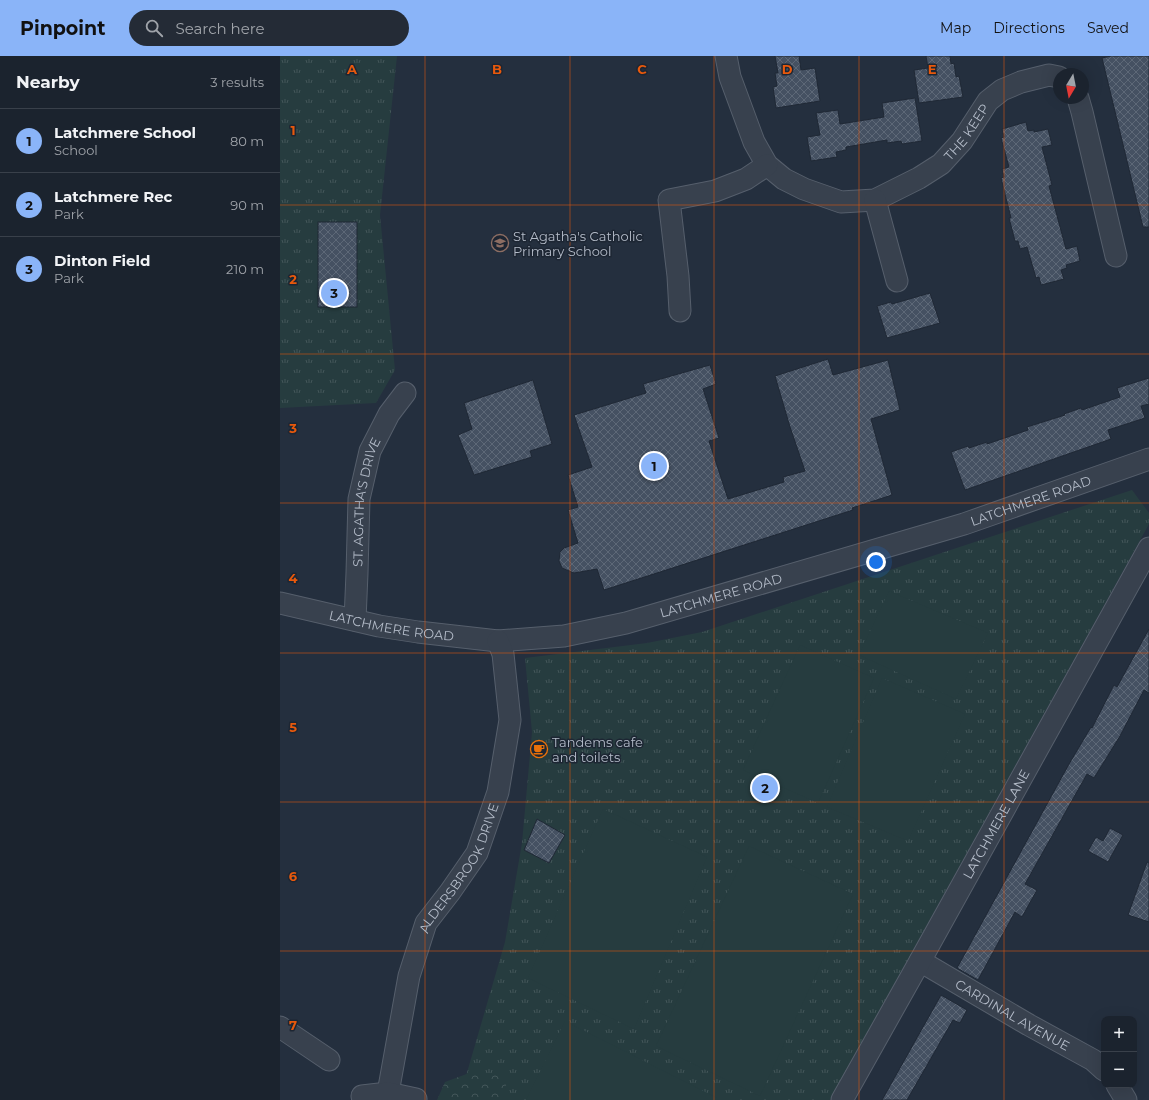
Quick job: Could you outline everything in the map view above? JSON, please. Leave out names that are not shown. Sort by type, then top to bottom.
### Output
[{"type":"street","name":"THE KEEP","points":[[726,56],[730,77],[754,142],[767,165],[784,179],[804,189],[841,202],[875,200],[919,178],[941,164],[962,141],[988,101],[1002,90],[1021,82],[1049,74],[1053,75]]},
{"type":"street","points":[[1080,104],[1116,256]]},
{"type":"street","points":[[680,311],[678,276],[669,200],[715,191],[746,179],[767,165]]},
{"type":"street","points":[[875,200],[897,281]]},
{"type":"street","name":"ST. AGATHA'S DRIVE","points":[[355,620],[359,499],[370,451],[389,414],[405,393]]},
{"type":"street","name":"LATCHMERE ROAD","points":[[280,603],[379,626],[418,632],[498,641],[564,636],[626,623],[964,524],[1149,459]]},
{"type":"street","name":"LATCHMERE LANE","points":[[842,1100],[1149,548]]},
{"type":"street","name":"ALDERSBROOK DRIVE","points":[[388,1093],[409,976],[426,923],[477,853],[498,792],[510,720],[503,654],[498,641]]},
{"type":"street","name":"CARDINAL AVENUE","points":[[920,961],[1028,1025],[1093,1060],[1101,1067]]},
{"type":"street","points":[[280,1027],[329,1060]]},
{"type":"street","points":[[1119,1088],[1126,1100]]},
{"type":"street","points":[[362,1096],[388,1093],[416,1099]]},
{"type":"green space","points":[[280,56],[397,56],[380,215],[395,370],[376,403],[280,408]]},
{"type":"green space","points":[[1132,490],[1149,513],[1149,524],[830,1100],[459,1100],[505,942],[522,843],[532,732],[525,658],[647,643],[702,632]]},
{"type":"green space","points":[[889,591],[988,633],[956,699],[859,655]]},
{"type":"green space","points":[[800,645],[874,678],[818,803],[743,770]]},
{"type":"green space","points":[[882,678],[965,714],[908,841],[827,807]]},
{"type":"green space","points":[[603,809],[707,857],[634,1029],[528,978]]},
{"type":"green space","points":[[749,846],[853,894],[760,1096],[656,1046]]},
{"type":"green space","points":[[565,1021],[721,1100],[526,1100]]},
{"type":"green space","points":[[472,1072],[508,1076],[503,1100],[437,1100],[445,1082]]},
{"type":"building","points":[[775,56],[799,56],[801,70],[815,68],[820,101],[776,108],[773,87],[777,86],[775,73],[778,73]]},
{"type":"building","points":[[926,56],[950,56],[951,64],[954,63],[956,77],[959,76],[963,97],[919,103],[914,70],[928,68]]},
{"type":"building","points":[[1111,56],[1149,56],[1149,227],[1143,227],[1102,58]]},
{"type":"building","points":[[915,98],[922,141],[902,144],[901,141],[887,143],[887,140],[846,147],[846,150],[836,152],[837,157],[811,161],[807,137],[820,135],[816,113],[838,110],[840,124],[884,117],[882,103]]},
{"type":"building","points":[[1026,122],[1028,131],[1034,130],[1034,132],[1048,129],[1052,145],[1042,147],[1052,185],[1049,186],[1066,249],[1077,246],[1080,261],[1066,265],[1067,268],[1061,270],[1064,279],[1041,285],[1039,277],[1036,278],[1027,247],[1020,249],[1018,241],[1015,241],[1001,178],[1004,177],[1002,169],[1009,167],[1001,138],[1004,137],[1002,129]]},
{"type":"building","points":[[318,222],[357,222],[357,307],[318,307]]},
{"type":"building","points":[[930,293],[940,323],[887,338],[877,306],[891,302],[892,304]]},
{"type":"building","points":[[828,359],[833,375],[888,360],[900,410],[871,419],[892,495],[852,508],[853,510],[604,590],[597,569],[574,573],[562,568],[559,561],[560,552],[564,548],[578,543],[568,510],[578,507],[568,475],[592,467],[574,415],[646,393],[643,384],[710,365],[716,384],[703,389],[719,438],[709,441],[728,499],[784,482],[783,477],[805,471],[775,376]]},
{"type":"building","points":[[1149,378],[1149,404],[1141,406],[1145,418],[1108,430],[1111,439],[965,490],[951,452],[968,446],[969,448],[987,442],[987,444],[1028,430],[1027,427],[1065,415],[1064,414],[1081,408],[1082,410],[1120,397],[1117,388]]},
{"type":"building","points":[[533,380],[552,444],[530,451],[532,457],[474,475],[458,435],[472,429],[464,403]]},
{"type":"building","points":[[1149,629],[1149,693],[1144,690],[1120,736],[1094,778],[1087,774],[1025,884],[1037,890],[1022,917],[1015,912],[978,980],[957,968],[1069,764],[1091,727],[1092,728],[1114,685],[1117,687]]},
{"type":"building","points":[[537,819],[565,835],[549,863],[524,850]]},
{"type":"building","points":[[1110,828],[1123,835],[1108,862],[1088,851],[1096,837],[1103,841]]},
{"type":"building","points":[[1147,862],[1149,863],[1149,922],[1128,915]]},
{"type":"building","points":[[941,995],[967,1010],[960,1023],[953,1020],[907,1100],[882,1100]]},
{"type":"place","name":"St Agatha's Catholic Primary School","points":[[500,243]]},
{"type":"place","name":"Dinton Field","points":[[334,293]]},
{"type":"place","name":"Latchmere School","points":[[654,466]]},
{"type":"place","name":"Tandems cafe and toilets","points":[[539,749]]},
{"type":"place","name":"Latchmere Rec","points":[[765,788]]}]
